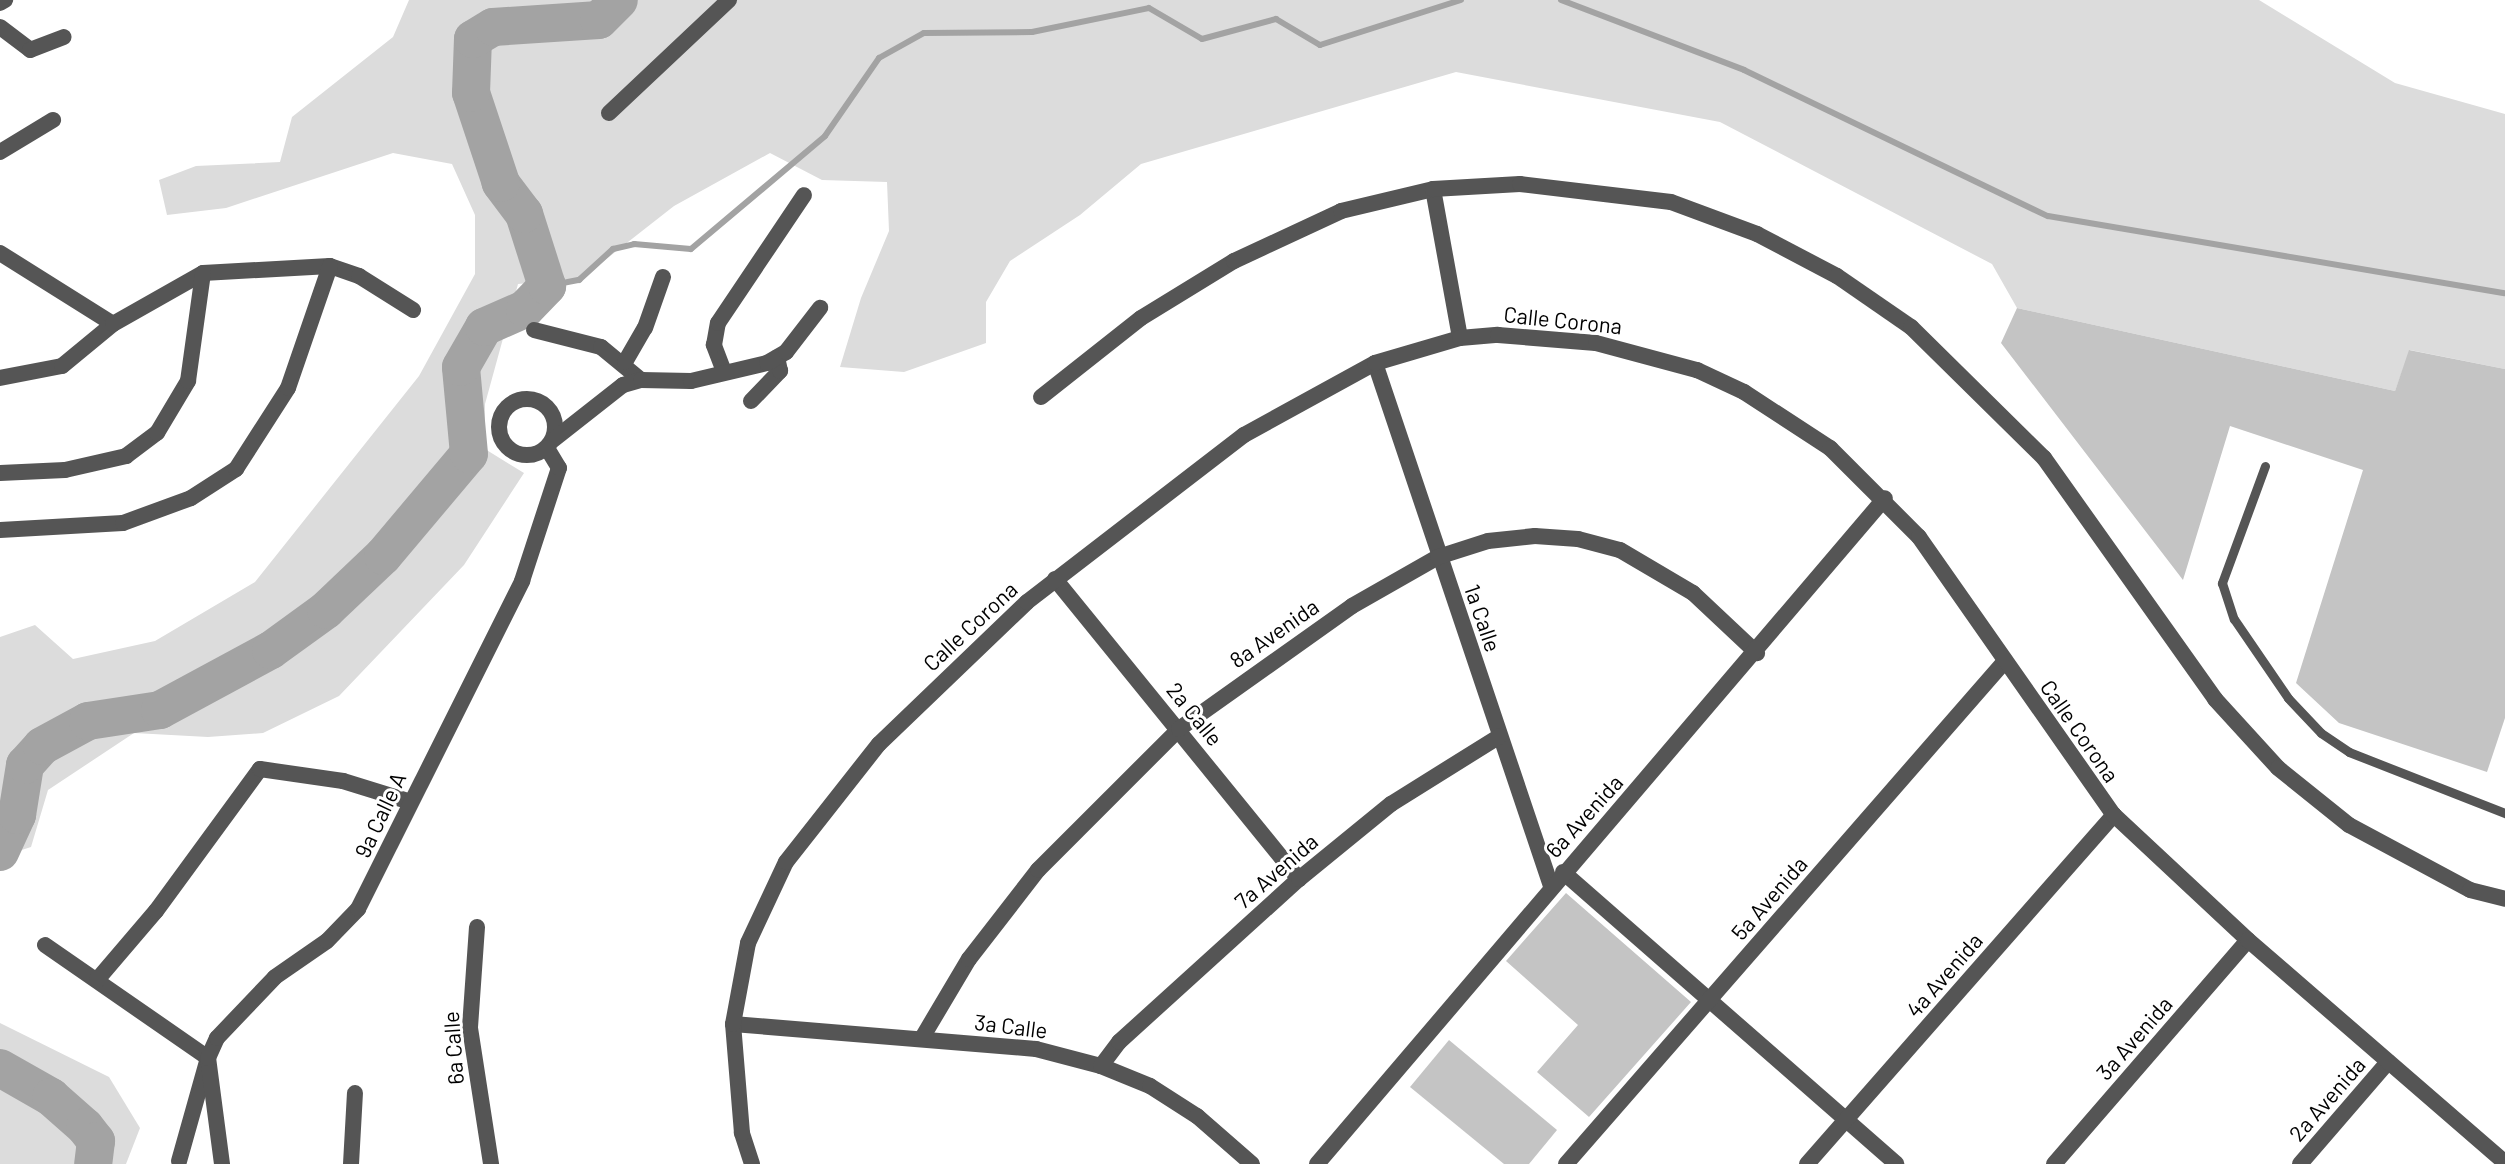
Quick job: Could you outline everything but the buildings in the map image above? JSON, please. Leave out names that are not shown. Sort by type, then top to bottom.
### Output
[{"type":"street","points":[[0,3],[5,0]]},
{"type":"street","points":[[609,113],[729,0]]},
{"type":"street","points":[[0,27],[30,50],[64,37]]},
{"type":"street","points":[[0,152],[53,120]]},
{"type":"street","points":[[1041,397],[1141,318],[1234,261],[1341,211],[1433,189],[1520,184],[1671,202],[1757,234],[1837,276],[1911,327],[2044,458],[2215,699],[2278,768],[2349,825],[2470,890],[2505,899]]},
{"type":"street","points":[[1433,189],[1460,338]]},
{"type":"street","points":[[723,369],[714,345],[718,323],[804,195]]},
{"type":"street","points":[[0,253],[113,324]]},
{"type":"street","points":[[0,378],[62,366],[113,324],[203,273],[330,266],[359,276],[413,310]]},
{"type":"street","points":[[0,530],[123,523],[191,498],[236,469],[288,388],[330,266]]},
{"type":"street","points":[[0,473],[65,470],[126,456],[157,433],[188,381],[203,273]]},
{"type":"street","points":[[625,362],[645,328],[663,277]]},
{"type":"street","points":[[534,330],[601,347],[625,362],[641,380],[691,381],[723,369],[753,367],[777,357],[820,308]]},
{"type":"street","name":"Calle Corona","points":[[752,1164],[742,1133],[733,1024],[748,943],[761,906],[815,821],[916,705],[1055,579],[1244,435],[1375,363],[1460,338],[1498,335],[1596,343],[1697,370],[1786,417],[1885,498],[1942,568],[2114,815],[2248,940],[2505,1163]]},
{"type":"street","points":[[751,401],[780,371],[777,357]]},
{"type":"street","name":"1a Calle","points":[[1375,363],[1551,886]]},
{"type":"street","name":"9a Calle A","points":[[179,1161],[208,1058],[217,1038],[246,1005],[327,941],[358,909],[522,581],[559,468],[550,444],[600,398],[641,380]]},
{"type":"street","name":"6a Avenida","points":[[1317,1164],[1563,872],[1757,653],[1885,498]]},
{"type":"street","name":"8a Avenida","points":[[922,1038],[969,959],[1038,870],[1179,729],[1352,606],[1438,557],[1488,541],[1535,536],[1578,539],[1620,550],[1693,593],[1757,653]]},
{"type":"street","name":"2a Calle","points":[[1055,579],[1299,879]]},
{"type":"street","name":"5a Avenida","points":[[1566,1164],[2005,661]]},
{"type":"street","name":"7a Avenida","points":[[1101,1066],[1119,1042],[1299,879],[1391,804],[1500,736]]},
{"type":"street","points":[[97,980],[156,911],[260,769],[343,781],[411,802]]},
{"type":"street","name":"4a Avenida","points":[[1807,1164],[2114,815]]},
{"type":"street","points":[[1563,872],[1896,1164]]},
{"type":"street","name":"6a Calle","points":[[477,927],[470,1028],[491,1164]]},
{"type":"street","name":"3a Avenida","points":[[2054,1164],[2248,940]]},
{"type":"street","points":[[45,945],[208,1058],[222,1164]]},
{"type":"street","name":"3a Calle","points":[[733,1024],[1036,1049],[1101,1066],[1150,1086],[1197,1116],[1252,1164]]},
{"type":"street","name":"2a Avenida","points":[[2300,1164],[2388,1062]]},
{"type":"street","points":[[351,1164],[355,1093]]},
{"type":"lane","points":[[2265,466],[2222,583],[2234,619],[2288,698],[2321,733],[2349,752],[2505,813]]},
{"type":"shaded area","points":[[409,0],[2259,0],[2395,83],[2505,114],[2505,369],[2410,350],[2395,391],[2017,308],[1992,264],[1720,122],[1456,72],[1141,164],[1080,215],[1010,261],[986,302],[986,343],[904,372],[840,367],[861,298],[889,231],[887,182],[822,180],[770,153],[674,206],[582,278],[518,284],[485,404],[485,449],[524,473],[464,565],[339,696],[263,733],[208,737],[134,733],[48,790],[31,847],[0,857],[0,637],[35,625],[73,659],[155,641],[255,582],[419,376],[475,274],[475,215],[452,164],[393,153],[226,208],[167,215],[159,180],[196,166],[280,162],[292,117],[393,37]]},
{"type":"shaded area","points":[[0,1023],[109,1077],[140,1128],[126,1164],[0,1164]]},
{"type":"waterway","points":[[0,852],[17,815],[25,765],[42,746],[88,721],[160,710],[271,650],[326,610],[383,556],[469,454],[461,367],[484,327],[525,309],[547,286],[524,214],[501,183],[471,93],[473,39],[493,27],[599,20],[619,0]]},
{"type":"waterway","points":[[547,286],[579,280],[613,249],[634,244],[691,249],[825,136],[879,58],[924,33],[1032,32],[1149,8],[1202,39],[1276,19],[1320,45],[1461,0]]},
{"type":"waterway","points":[[1561,0],[1744,70],[2048,216],[2505,293]]},
{"type":"waterway","points":[[0,1068],[51,1097],[85,1127],[96,1141],[93,1164]]}]
